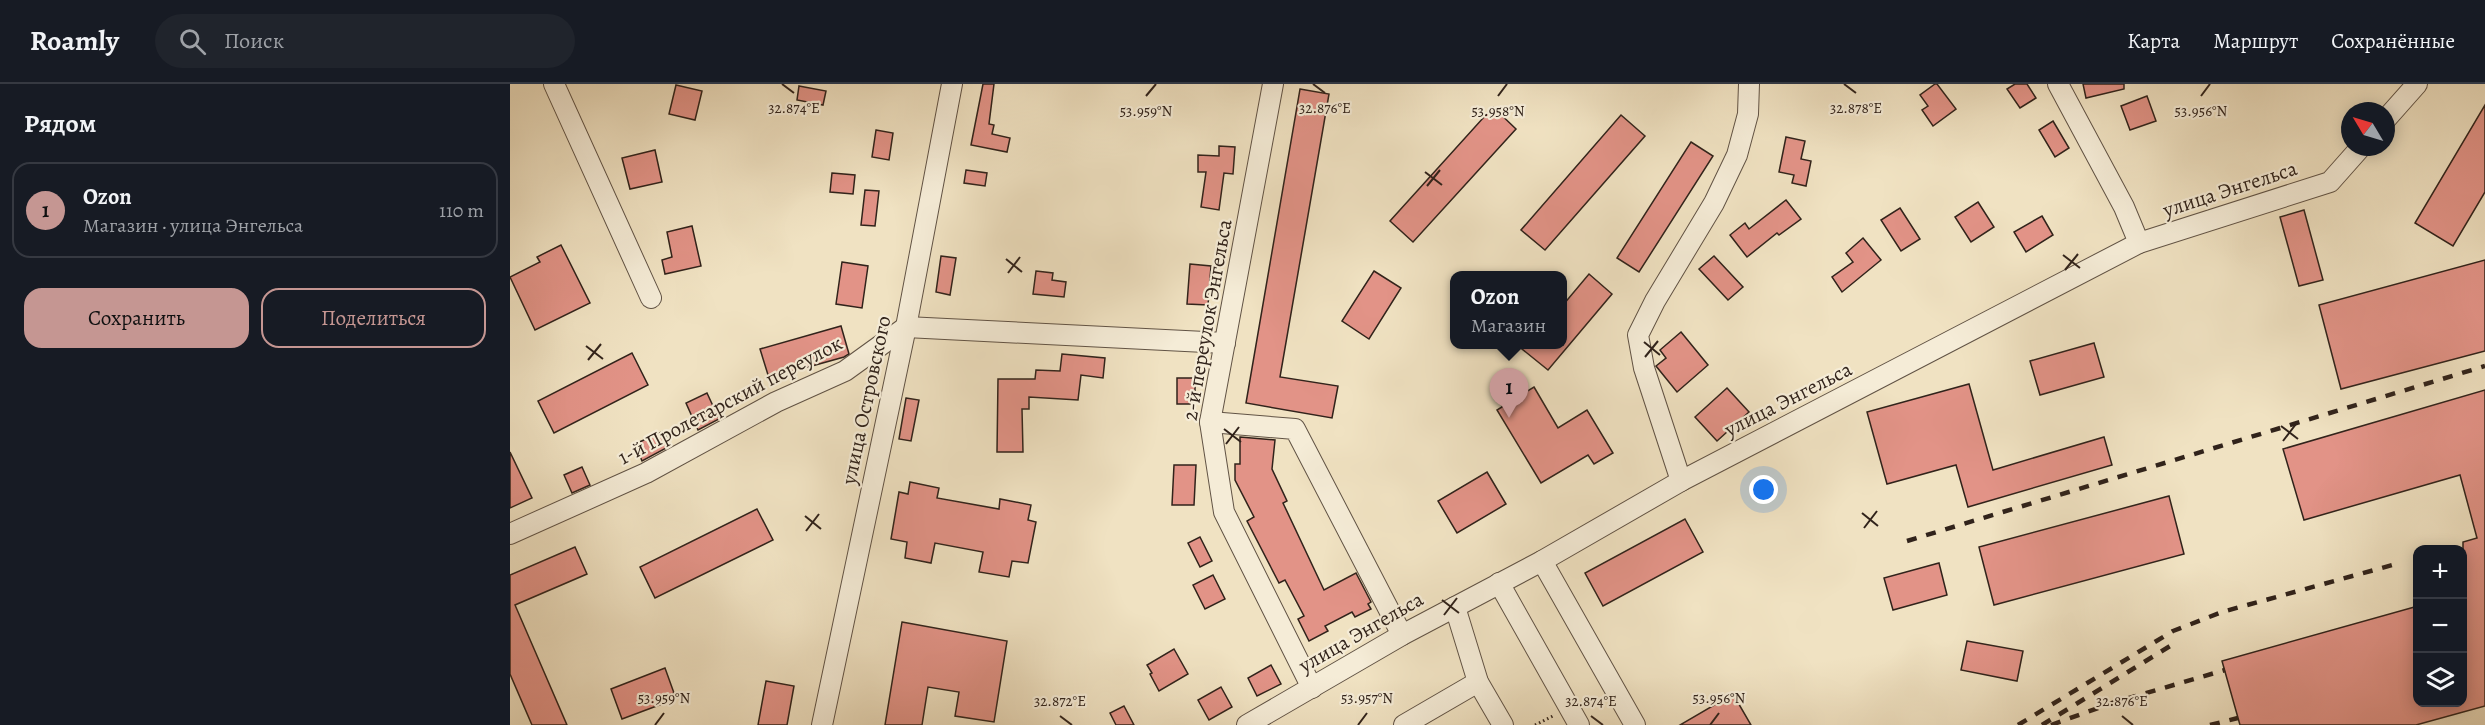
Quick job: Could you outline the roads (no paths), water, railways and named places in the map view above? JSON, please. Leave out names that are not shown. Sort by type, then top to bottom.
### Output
[{"type":"street","points":[[554,84],[651,298]]},
{"type":"street","name":"улица Островского","points":[[822,725],[906,327],[952,84]]},
{"type":"street","name":"2-й переулок Энгельса","points":[[1273,84],[1210,422],[1224,512],[1312,688]]},
{"type":"street","points":[[1681,481],[1644,368],[1638,335],[1655,301],[1714,203],[1737,155],[1748,114],[1749,84]]},
{"type":"street","points":[[2058,84],[2124,207],[2139,243]]},
{"type":"street","points":[[2395,109],[2417,84]]},
{"type":"street","name":"улица Энгельса","points":[[1247,725],[1402,635],[1542,561],[1681,481],[2139,243],[2330,182],[2353,156]]},
{"type":"street","points":[[906,327],[1225,343]]},
{"type":"street","name":"1-й Пролетарский переулок","points":[[510,534],[646,473],[776,402],[845,371],[906,327]]},
{"type":"street","points":[[1210,422],[1295,429],[1402,635]]},
{"type":"street","points":[[1542,561],[1635,725]]},
{"type":"street","points":[[1499,583],[1579,725]]},
{"type":"street","points":[[1455,607],[1478,682],[1503,725]]},
{"type":"street","points":[[1404,725],[1478,682]]},
{"type":"railway","points":[[1907,541],[2485,366]]},
{"type":"railway","points":[[2018,725],[2173,631],[2222,612],[2396,564]]},
{"type":"railway","points":[[2042,725],[2175,643]]},
{"type":"railway","points":[[2051,725],[2112,703],[2225,670]]},
{"type":"railway","points":[[2210,725],[2238,718]]},
{"type":"place","name":"Ozon","points":[[1509,418]]}]
